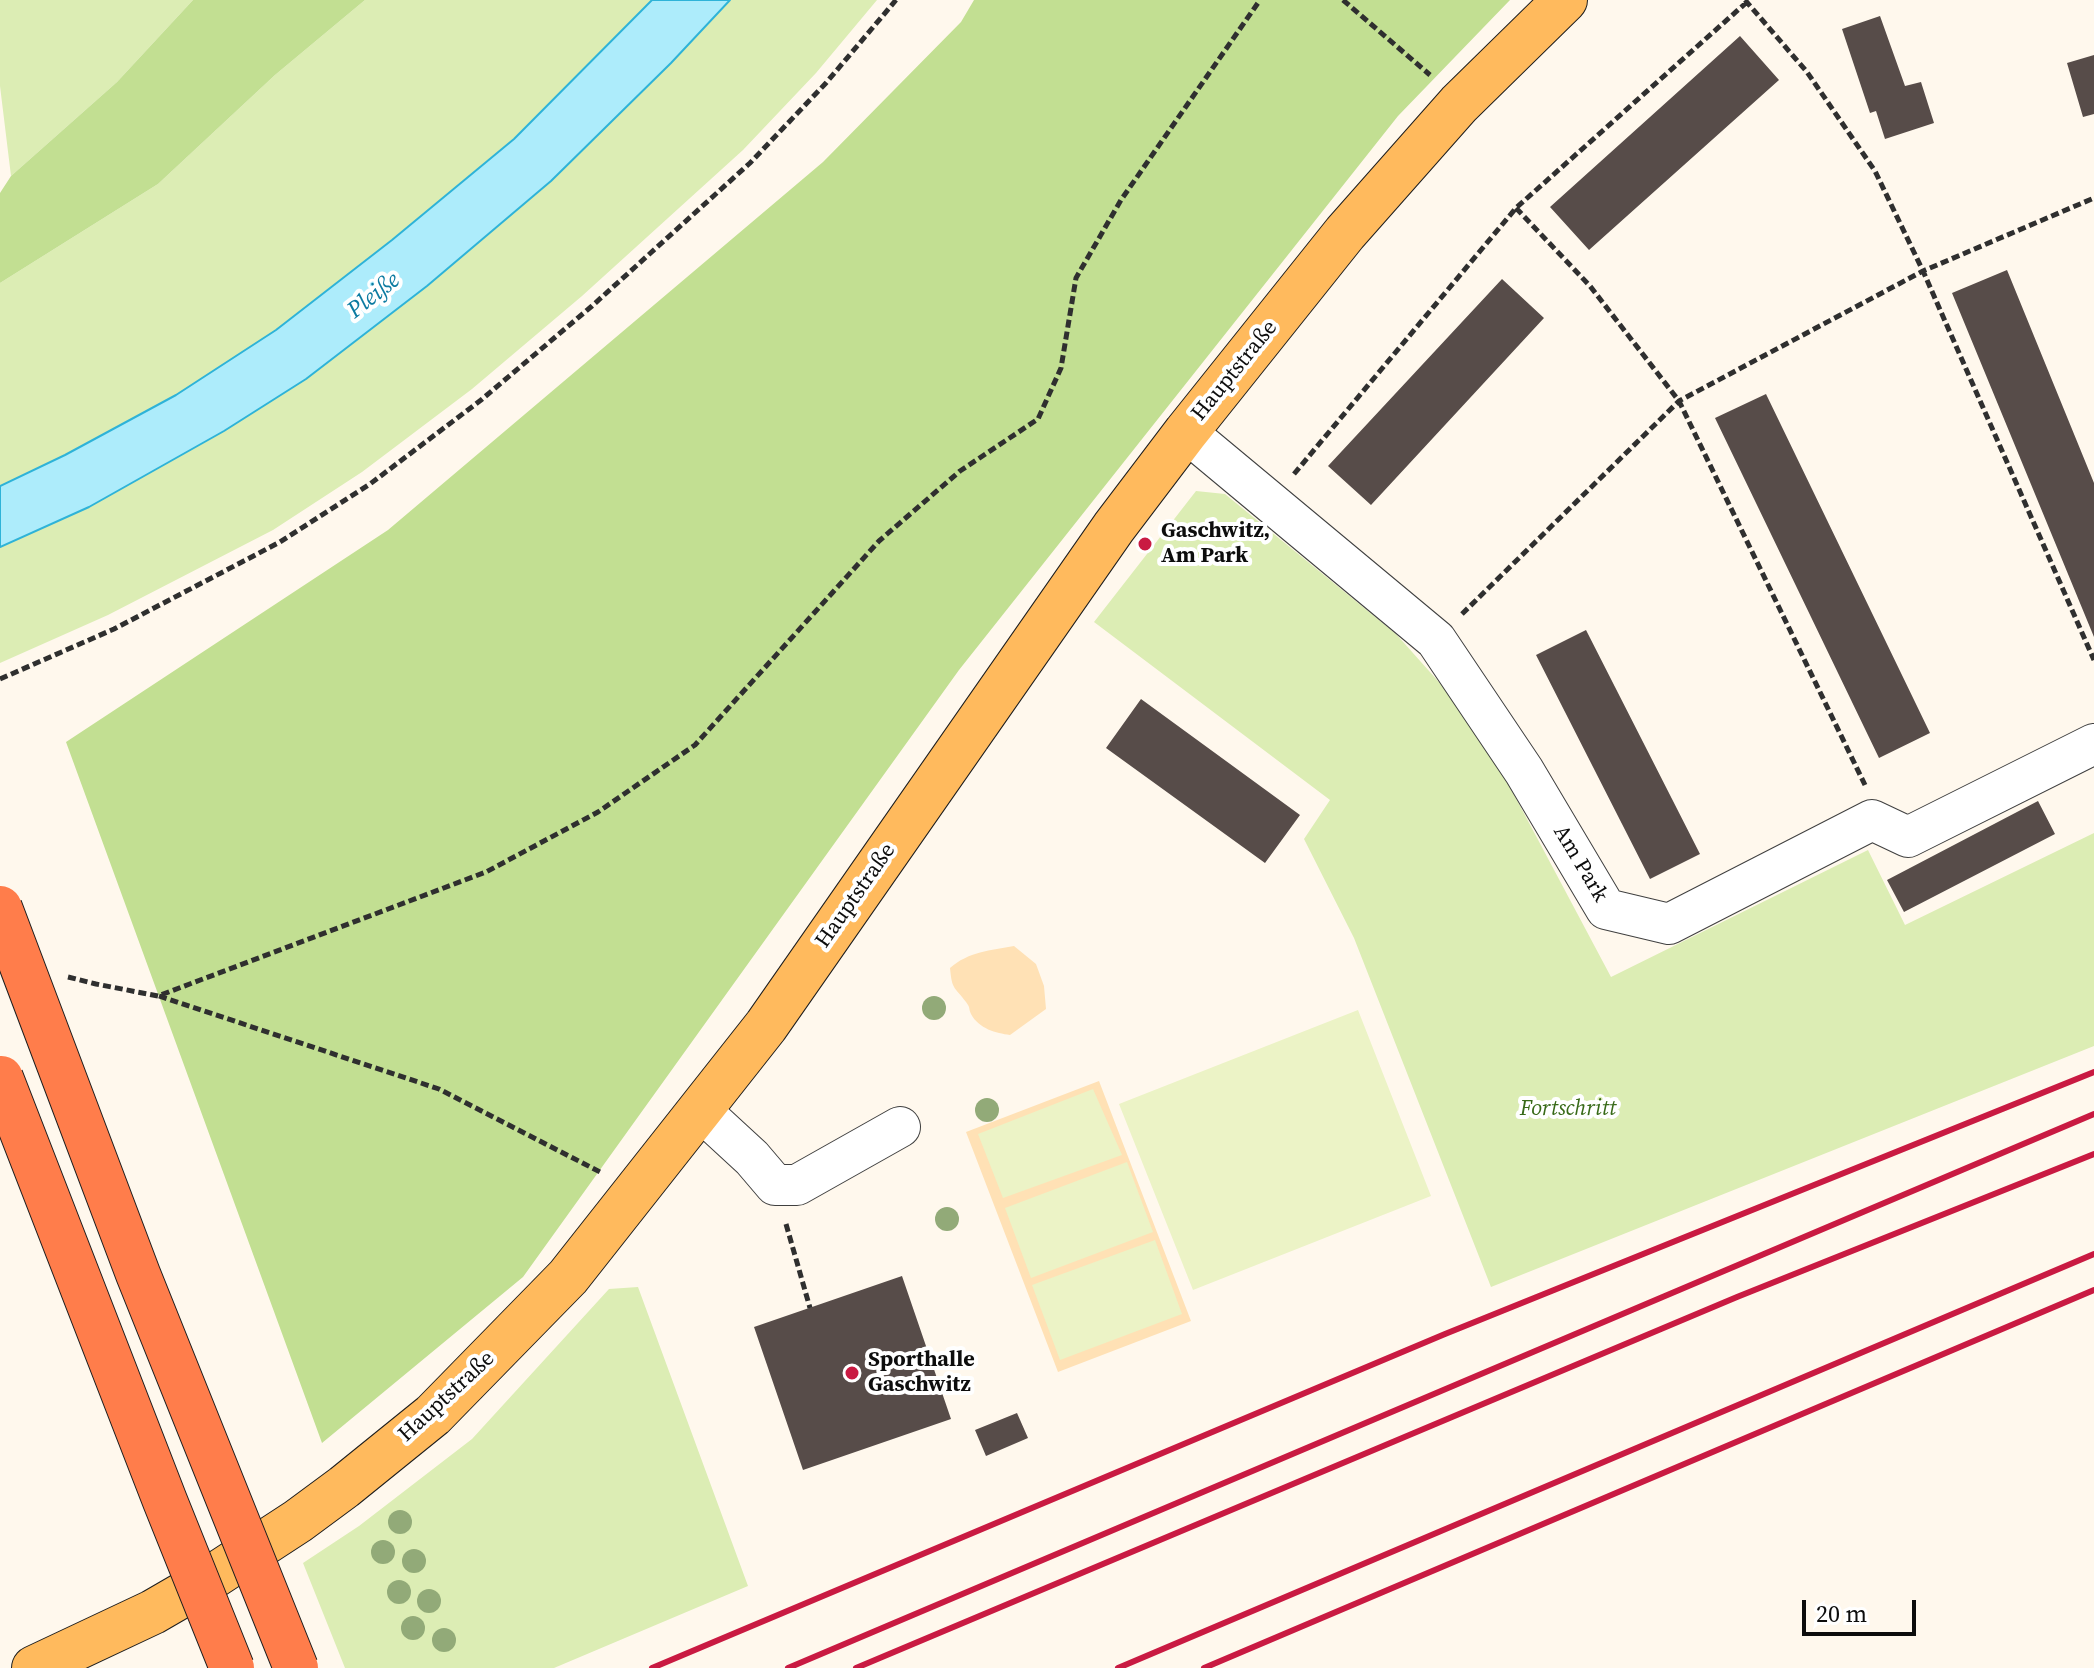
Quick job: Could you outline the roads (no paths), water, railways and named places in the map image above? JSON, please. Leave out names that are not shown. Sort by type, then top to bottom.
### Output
[{"type":"highway","points":[[0,908],[132,1259],[296,1668]]},
{"type":"highway","points":[[1,1078],[232,1668]]},
{"type":"main road","name":"Hauptstraße","points":[[34,1668],[153,1612],[298,1521],[433,1415],[568,1277],[766,1026],[1114,527],[1186,432],[1345,233],[1459,104],[1565,0]]},
{"type":"street","name":"Am Park","points":[[1186,432],[1436,640],[1524,771],[1606,909],[1669,924],[1872,820],[1908,837],[2094,744]]},
{"type":"street","points":[[701,1111],[752,1158],[775,1185],[797,1185],[900,1127]]},
{"type":"water","name":"Pleiße","points":[[652,0],[730,0],[551,181],[427,286],[306,379],[224,431],[89,507],[0,547],[0,486],[176,395],[276,330],[392,240],[514,139]]},
{"type":"railway","points":[[652,1668],[1445,1334],[2094,1072]]},
{"type":"railway","points":[[788,1668],[2094,1114]]},
{"type":"railway","points":[[856,1668],[1737,1297],[2094,1154]]},
{"type":"railway","points":[[1118,1668],[2094,1254]]},
{"type":"railway","points":[[1204,1668],[2094,1290]]},
{"type":"place","name":"Gaschwitz, Am Park","points":[[1145,544]]},
{"type":"place","name":"Sporthalle Gaschwitz","points":[[852,1373]]},
{"type":"park label","name":"Fortschritt","points":[[1568,1109]]}]
